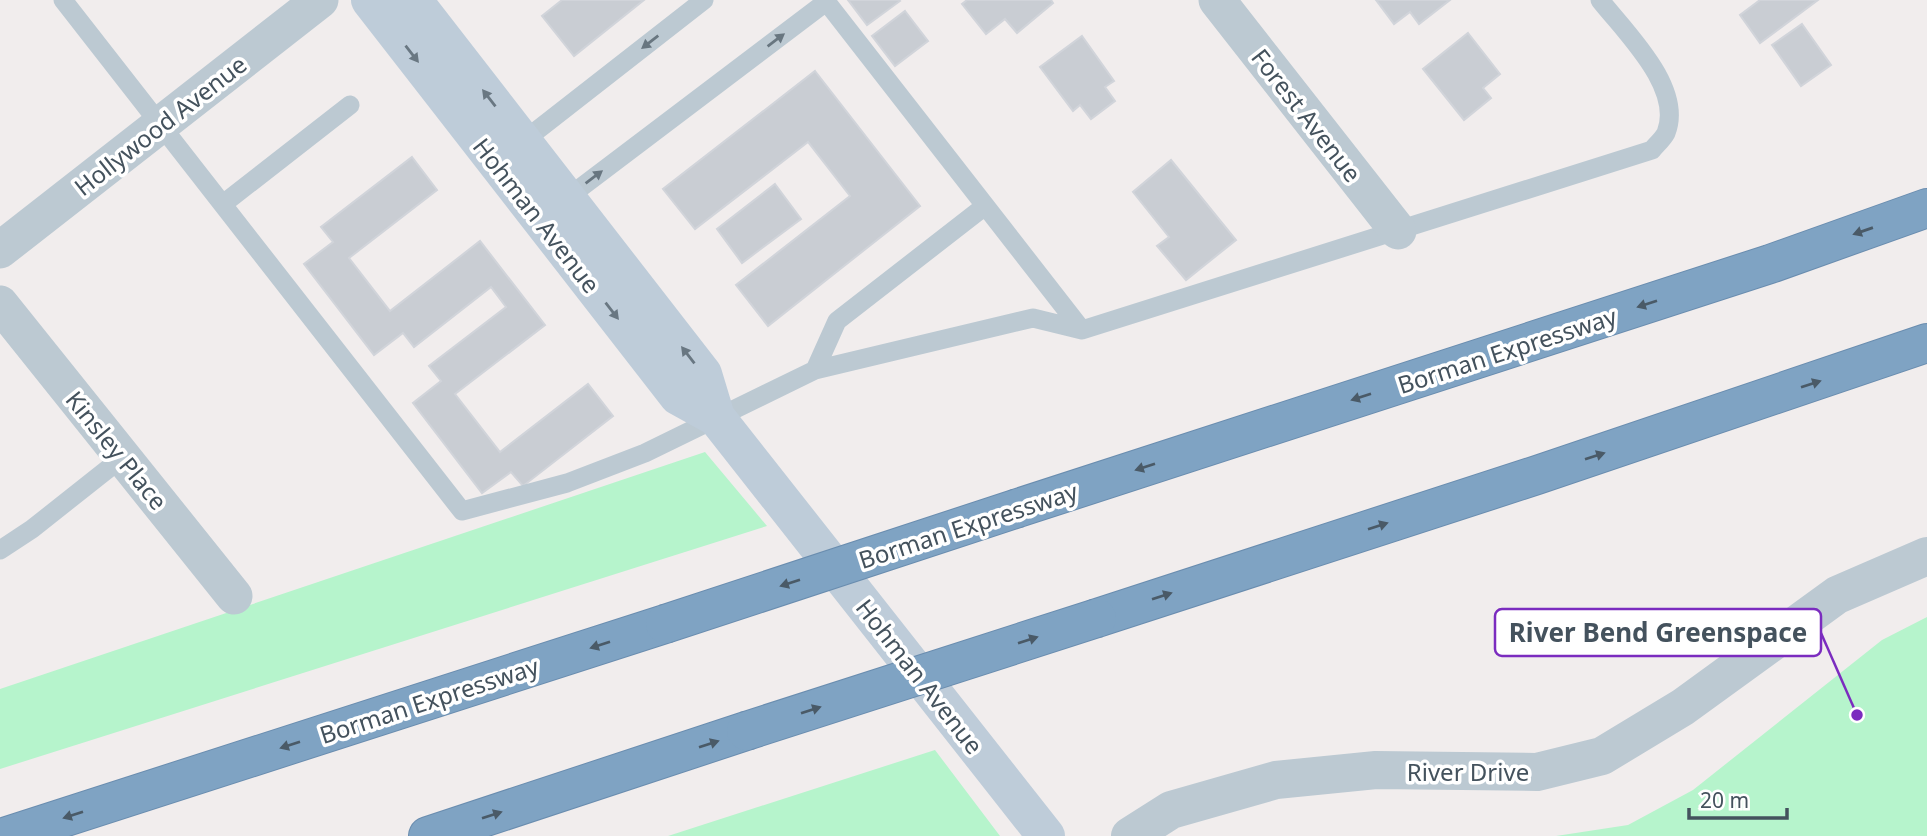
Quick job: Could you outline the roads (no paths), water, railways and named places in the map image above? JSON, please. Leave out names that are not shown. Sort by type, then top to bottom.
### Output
[{"type":"highway","name":"Borman Expressway","points":[[7,836],[1743,272],[1927,208]]},
{"type":"highway","points":[[428,836],[1575,462],[1927,343]]},
{"type":"main road","name":"Hohman Avenue","points":[[370,0],[510,152],[554,209],[703,374],[716,417],[1046,836]]},
{"type":"main road","name":"Hohman Avenue","points":[[413,0],[510,152]]},
{"type":"street","name":"Hollywood Avenue","points":[[0,250],[320,0]]},
{"type":"street","name":"Forest Avenue","points":[[1217,0],[1398,231]]},
{"type":"street","name":"Kinsley Place","points":[[0,304],[234,596]]},
{"type":"street","name":"River Drive","points":[[1130,836],[1171,810],[1276,780],[1376,770],[1537,772],[1602,756],[1683,707],[1837,595],[1927,556]]},
{"type":"lane","points":[[63,0],[462,511],[566,484],[645,453],[814,370],[1033,318],[1083,330],[1652,150],[1666,133],[1670,106],[1659,76],[1600,0]]},
{"type":"lane","points":[[510,152],[704,0]]},
{"type":"lane","points":[[554,209],[825,1],[1083,330]]},
{"type":"lane","points":[[223,204],[350,105]]},
{"type":"lane","points":[[814,370],[837,321],[985,206]]},
{"type":"lane","points":[[0,550],[32,529],[123,457]]},
{"type":"place","name":"River Bend Greenspace","points":[[1857,715]]}]
